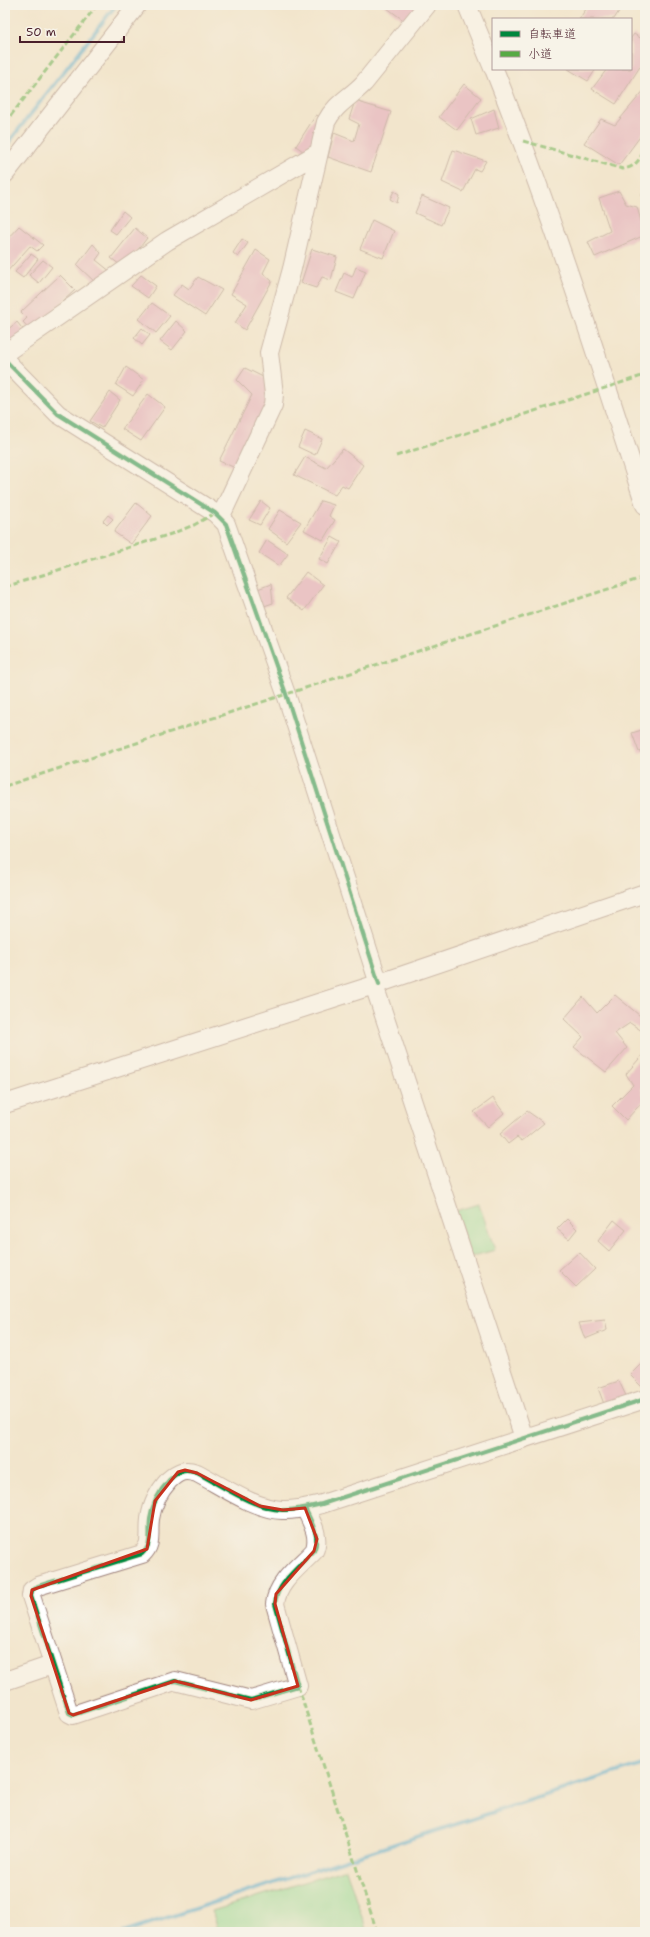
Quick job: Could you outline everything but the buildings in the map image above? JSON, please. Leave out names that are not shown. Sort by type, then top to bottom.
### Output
[{"type":"street","points":[[5,174],[137,5]]},
{"type":"street","points":[[220,518],[273,405],[274,394],[269,353],[308,204],[326,122],[331,112],[340,102],[354,93],[364,83],[427,5]]},
{"type":"street","points":[[467,5],[492,65]]},
{"type":"street","points":[[475,22],[482,5]]},
{"type":"street","points":[[494,70],[537,183],[645,505]]},
{"type":"street","points":[[5,353],[167,241],[318,153]]},
{"type":"street","points":[[5,360],[58,414],[220,518],[226,524],[286,694],[524,1438]]},
{"type":"street","points":[[5,1104],[376,975],[645,894]]},
{"type":"street","points":[[305,1508],[317,1539],[317,1545],[314,1551],[281,1586],[276,1594],[275,1604],[298,1686],[251,1700],[175,1681],[73,1715],[68,1713],[31,1596],[32,1590],[38,1586],[142,1554],[150,1543],[150,1519],[155,1501],[164,1486],[178,1472],[185,1470],[197,1473],[267,1508],[283,1510],[305,1508],[322,1504],[645,1399]]},
{"type":"street","points":[[5,1681],[52,1665]]},
{"type":"highlighted area","points":[[185,1470],[197,1473],[260,1506],[283,1510],[305,1508],[317,1539],[314,1551],[276,1594],[275,1604],[298,1686],[251,1700],[175,1681],[73,1715],[69,1713],[31,1596],[32,1590],[147,1549],[155,1501],[178,1472]]},
{"type":"green space","points":[[479,1204],[495,1250],[470,1257],[456,1211]]},
{"type":"green space","points":[[346,1869],[367,1932],[219,1932],[212,1911]]},
{"type":"waterway","points":[[5,147],[116,5]]},
{"type":"waterway","points":[[123,1932],[645,1763]]},
{"type":"marked path","points":[[5,123],[97,5]]},
{"type":"marked path","points":[[523,141],[623,169],[634,165],[639,160],[645,149]]},
{"type":"marked path","points":[[396,456],[645,375]]},
{"type":"marked path","points":[[5,587],[171,534],[194,525],[215,513]]},
{"type":"marked path","points":[[5,786],[645,577]]},
{"type":"marked path","points":[[298,1686],[377,1932]]},
{"type":"cycle path","points":[[5,360],[58,414],[215,513],[226,524],[286,694],[379,984]]},
{"type":"cycle path","points":[[305,1508],[316,1535],[316,1546],[314,1551],[290,1575],[280,1589],[275,1604],[298,1686],[251,1700],[175,1681],[73,1715],[69,1713],[31,1596],[32,1590],[38,1586],[142,1554],[148,1546],[150,1519],[156,1498],[169,1480],[179,1473],[185,1471],[197,1473],[238,1496],[260,1506],[282,1510],[297,1509],[322,1504],[645,1399]]}]
